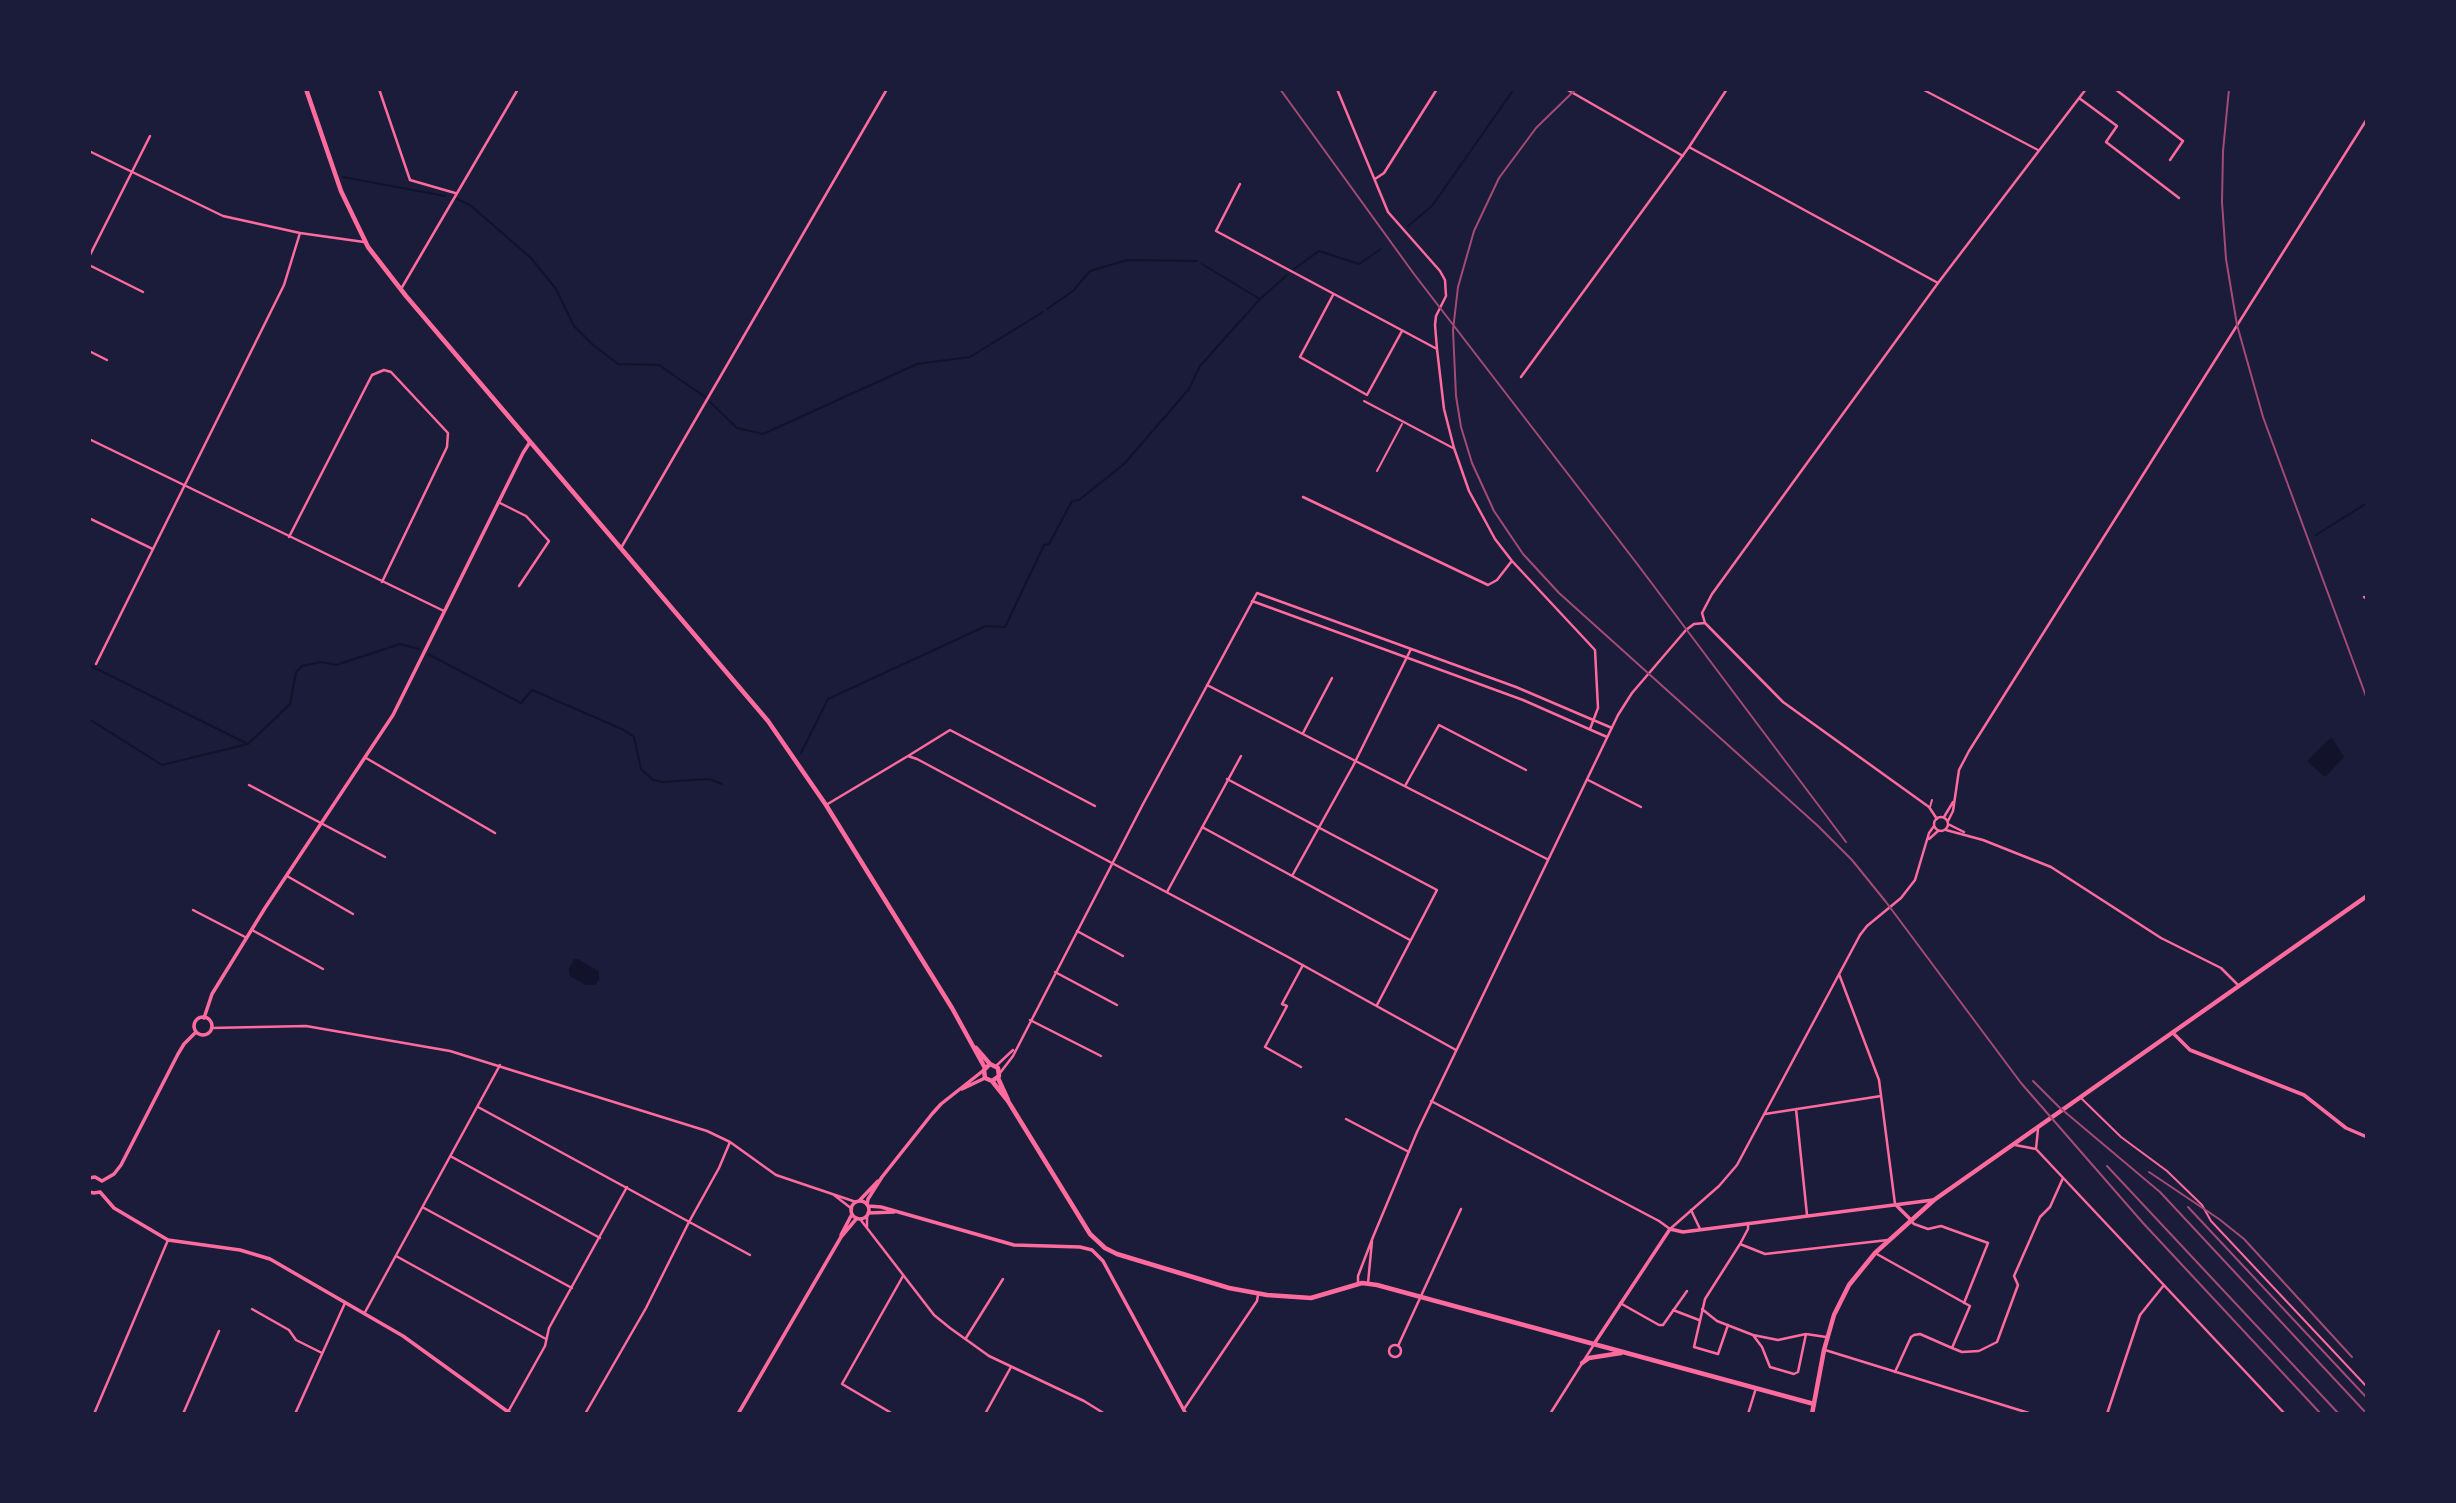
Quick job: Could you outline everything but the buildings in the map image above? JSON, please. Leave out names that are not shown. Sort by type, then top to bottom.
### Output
[{"type":"main road","points":[[306,89],[341,191],[364,242],[400,290],[768,721],[825,805],[975,1048],[986,1067],[985,1078],[996,1078]]},
{"type":"main road","points":[[1812,1414],[1826,1337],[1833,1315],[1849,1285],[1890,1239],[1934,1200],[2367,896]]},
{"type":"main road","points":[[986,1067],[996,1066],[996,1078],[1008,1101],[1097,1241],[1117,1254],[1229,1288],[1258,1294],[1311,1298],[1368,1283],[1814,1404]]},
{"type":"main road","points":[[1582,1363],[1589,1358],[1625,1353]]},
{"type":"street","points":[[379,89],[410,180],[456,194]]},
{"type":"street","points":[[400,290],[518,89]]},
{"type":"street","points":[[621,548],[887,89]]},
{"type":"street","points":[[1337,89],[1382,200],[1394,222],[1440,271],[1445,280],[1446,296],[1436,316],[1435,325],[1444,409],[1454,448],[1478,509],[1511,561],[1595,650],[1598,709],[1590,729]]},
{"type":"street","points":[[1375,179],[1384,173],[1437,89]]},
{"type":"street","points":[[1566,89],[1683,156]]},
{"type":"street","points":[[1521,377],[1683,156],[1727,89]]},
{"type":"street","points":[[1937,818],[1929,807],[1783,702],[1705,623],[1702,613],[1712,594],[1938,283],[2085,89]]},
{"type":"street","points":[[2115,89],[2183,141],[2170,160]]},
{"type":"street","points":[[2079,98],[2117,127],[2106,142],[2179,198]]},
{"type":"street","points":[[1946,830],[1953,811],[1959,769],[1969,751],[2367,119]]},
{"type":"street","points":[[89,257],[150,136]]},
{"type":"street","points":[[1689,147],[1938,283]]},
{"type":"street","points":[[89,151],[223,216],[300,233],[364,242]]},
{"type":"street","points":[[1240,184],[1216,231],[1437,349]]},
{"type":"street","points":[[96,664],[284,285],[300,233]]},
{"type":"street","points":[[89,264],[143,292]]},
{"type":"street","points":[[1334,294],[1300,358],[1367,395],[1402,331]]},
{"type":"street","points":[[89,351],[107,359]]},
{"type":"street","points":[[289,537],[372,375],[384,370],[391,372],[449,433],[447,447],[382,582]]},
{"type":"street","points":[[89,439],[444,611]]},
{"type":"street","points":[[204,1018],[212,994],[393,715],[530,442]]},
{"type":"street","points":[[1303,497],[1488,585],[1497,580],[1511,561]]},
{"type":"street","points":[[498,502],[526,516],[549,541],[519,586]]},
{"type":"street","points":[[89,518],[153,549]]},
{"type":"street","points":[[996,1078],[1009,1063],[1112,863],[1257,593],[1523,690],[1612,727]]},
{"type":"street","points":[[1252,601],[1520,699],[1607,737]]},
{"type":"street","points":[[1358,1284],[1358,1276],[1373,1237],[1432,1101],[1612,727],[1632,693],[1686,630],[1694,624],[1705,623]]},
{"type":"street","points":[[1292,876],[1338,794],[1411,649]]},
{"type":"street","points":[[1303,733],[1332,678]]},
{"type":"street","points":[[1208,685],[1548,860]]},
{"type":"street","points":[[1520,699],[1523,690]]},
{"type":"street","points":[[1405,786],[1439,725],[1526,770]]},
{"type":"street","points":[[825,805],[950,730],[1095,806]]},
{"type":"street","points":[[908,756],[1377,1004],[1456,1050]]},
{"type":"street","points":[[1167,892],[1241,756]]},
{"type":"street","points":[[366,758],[495,833]]},
{"type":"street","points":[[1227,779],[1437,890],[1377,1004]]},
{"type":"street","points":[[1587,780],[1641,807]]},
{"type":"street","points":[[249,785],[324,822],[385,857]]},
{"type":"street","points":[[1944,818],[1955,799]]},
{"type":"street","points":[[1937,818],[1944,818]]},
{"type":"street","points":[[1550,1414],[1670,1228],[1729,1177],[1867,926],[1901,898],[1915,880],[1937,818]]},
{"type":"street","points":[[1944,818],[1966,834]]},
{"type":"street","points":[[1934,826],[1938,831]]},
{"type":"street","points":[[1202,827],[1410,940]]},
{"type":"street","points":[[1927,842],[1938,831],[1946,830],[1966,834],[2026,855],[2051,867],[2161,938],[2221,968],[2239,986]]},
{"type":"street","points":[[287,876],[353,914]]},
{"type":"street","points":[[193,910],[247,938]]},
{"type":"street","points":[[252,930],[323,969]]},
{"type":"street","points":[[1077,931],[1123,956]]},
{"type":"street","points":[[1301,1067],[1265,1047],[1287,1006],[1282,1004],[1303,965]]},
{"type":"street","points":[[1055,972],[1117,1005]]},
{"type":"street","points":[[1839,974],[1876,1071],[1895,1204],[1914,1224],[1928,1229],[1941,1226],[1988,1243],[1964,1303]]},
{"type":"street","points":[[196,1032],[207,1034],[211,1028],[211,1022],[204,1018]]},
{"type":"street","points":[[196,1032],[196,1021],[204,1018]]},
{"type":"street","points":[[1030,1020],[1101,1056]]},
{"type":"street","points":[[211,1028],[316,1027],[450,1051],[698,1128],[730,1142],[776,1175],[858,1202],[1014,1245],[1090,1249],[1103,1261],[1185,1412],[1257,1301],[1258,1294]]},
{"type":"street","points":[[102,1181],[114,1174],[121,1165],[178,1054],[196,1032]]},
{"type":"street","points":[[2173,1033],[2190,1050],[2304,1095],[2346,1128],[2367,1137]]},
{"type":"street","points":[[996,1066],[1016,1048]]},
{"type":"street","points":[[364,1314],[500,1065]]},
{"type":"street","points":[[738,1414],[841,1237],[858,1202],[882,1177],[938,1107],[986,1067]]},
{"type":"street","points":[[960,1089],[985,1078]]},
{"type":"street","points":[[1765,1114],[1881,1096]]},
{"type":"street","points":[[1432,1101],[1670,1228],[1683,1232],[1934,1200]]},
{"type":"street","points":[[478,1107],[750,1255]]},
{"type":"street","points":[[1797,1109],[1807,1215]]},
{"type":"street","points":[[1346,1119],[1409,1152]]},
{"type":"street","points":[[2036,1149],[2038,1129]]},
{"type":"street","points":[[585,1414],[646,1308],[730,1142]]},
{"type":"street","points":[[2014,1145],[2036,1149],[2285,1414]]},
{"type":"street","points":[[451,1156],[600,1238]]},
{"type":"street","points":[[89,1178],[98,1177],[102,1181],[100,1192]]},
{"type":"street","points":[[868,1227],[868,1199],[882,1177]]},
{"type":"street","points":[[1895,1372],[1914,1335],[1920,1334],[1952,1348],[1972,1352],[1991,1347],[1997,1342],[2018,1285],[2014,1276],[2040,1217],[2050,1208],[2063,1178]]},
{"type":"street","points":[[100,1192],[114,1208],[168,1240],[261,1255],[407,1339],[510,1413],[545,1346],[549,1328],[627,1188]]},
{"type":"street","points":[[89,1192],[100,1192]]},
{"type":"street","points":[[832,1193],[868,1227],[934,1315],[978,1349],[1105,1414]]},
{"type":"street","points":[[423,1207],[572,1289]]},
{"type":"street","points":[[1398,1346],[1461,1209]]},
{"type":"street","points":[[1691,1210],[1700,1230]]},
{"type":"street","points":[[841,1237],[858,1218],[896,1212]]},
{"type":"street","points":[[1728,1325],[1718,1354],[1694,1347],[1708,1292],[1740,1244],[1748,1229],[1748,1223]]},
{"type":"street","points":[[1368,1283],[1373,1237]]},
{"type":"street","points":[[1740,1244],[1765,1254],[1890,1239]]},
{"type":"street","points":[[94,1414],[168,1240]]},
{"type":"street","points":[[1875,1253],[1970,1306],[1952,1348]]},
{"type":"street","points":[[396,1256],[546,1339]]},
{"type":"street","points":[[893,1414],[842,1384],[903,1275]]},
{"type":"street","points":[[966,1339],[1003,1279]]},
{"type":"street","points":[[2107,1414],[2140,1315],[2164,1285]]},
{"type":"street","points":[[1620,1303],[1662,1325],[1687,1291]]},
{"type":"street","points":[[295,1414],[345,1303]]},
{"type":"street","points":[[252,1309],[289,1330],[296,1340],[322,1353]]},
{"type":"street","points":[[1702,1309],[1708,1315],[1753,1335],[1779,1340],[1805,1334],[1826,1337]]},
{"type":"street","points":[[1673,1310],[1699,1320]]},
{"type":"street","points":[[183,1414],[219,1331]]},
{"type":"street","points":[[1753,1335],[1762,1347],[1770,1367],[1794,1374],[1798,1372],[1805,1334]]},
{"type":"street","points":[[1824,1350],[2032,1414]]},
{"type":"street","points":[[985,1414],[1011,1367]]},
{"type":"street","points":[[1748,1414],[1756,1388]]},
{"type":"lane","points":[[1923,89],[2039,151]]},
{"type":"lane","points":[[1364,401],[1454,448]]},
{"type":"lane","points":[[1377,471],[1403,423]]},
{"type":"lane","points":[[1929,807],[1932,800]]},
{"type":"lane","points":[[2080,1098],[2121,1137],[2167,1171],[2197,1200],[2211,1221],[2367,1387]]},
{"type":"shaded area","points":[[2332,738],[2344,757],[2325,777],[2307,761]]},
{"type":"shaded area","points":[[574,959],[599,972],[599,980],[595,985],[586,985],[570,976],[569,969]]},
{"type":"waterway","points":[[1408,226],[1432,206],[1514,89]]},
{"type":"waterway","points":[[343,177],[445,196]]},
{"type":"waterway","points":[[457,199],[470,205],[531,258],[556,289],[574,326],[593,345],[618,364],[659,365],[705,397]]},
{"type":"waterway","points":[[1294,269],[1319,251],[1359,264],[1381,249]]},
{"type":"waterway","points":[[1047,309],[1073,291],[1090,271],[1127,260],[1197,261]]},
{"type":"waterway","points":[[1202,264],[1258,298]]},
{"type":"waterway","points":[[801,753],[828,699],[986,626],[1005,627],[1044,545],[1049,544],[1072,501],[1079,500],[1124,464],[1189,389],[1200,366],[1260,299],[1287,275]]},
{"type":"waterway","points":[[710,402],[737,428],[763,434],[917,364],[970,357],[1043,312]]},
{"type":"waterway","points":[[2316,535],[2367,503]]},
{"type":"waterway","points":[[89,719],[162,765],[248,744],[290,704],[296,672],[302,666],[321,662],[336,665],[400,644],[419,649]]},
{"type":"waterway","points":[[428,654],[521,703],[532,690],[624,730],[634,737],[641,769],[653,780],[662,782],[709,779],[722,784]]},
{"type":"waterway","points":[[89,665],[248,744]]},
{"type":"railway","points":[[1280,89],[1414,274],[1638,565],[1846,842]]},
{"type":"railway","points":[[1576,89],[1536,128],[1499,178],[1474,231],[1458,287],[1453,330],[1456,396],[1461,427],[1472,463],[1494,511],[1523,554],[1559,593],[1818,826],[1852,860],[2021,1083],[2143,1223],[2321,1414]]},
{"type":"railway","points":[[2229,89],[2223,151],[2222,202],[2226,259],[2237,325],[2263,417],[2367,699]]},
{"type":"railway","points":[[2033,1081],[2059,1107],[2160,1192],[2367,1414]]},
{"type":"railway","points":[[2107,1166],[2339,1414]]},
{"type":"railway","points":[[2149,1172],[2244,1239],[2352,1357]]},
{"type":"railway","points":[[2188,1207],[2367,1398]]}]
